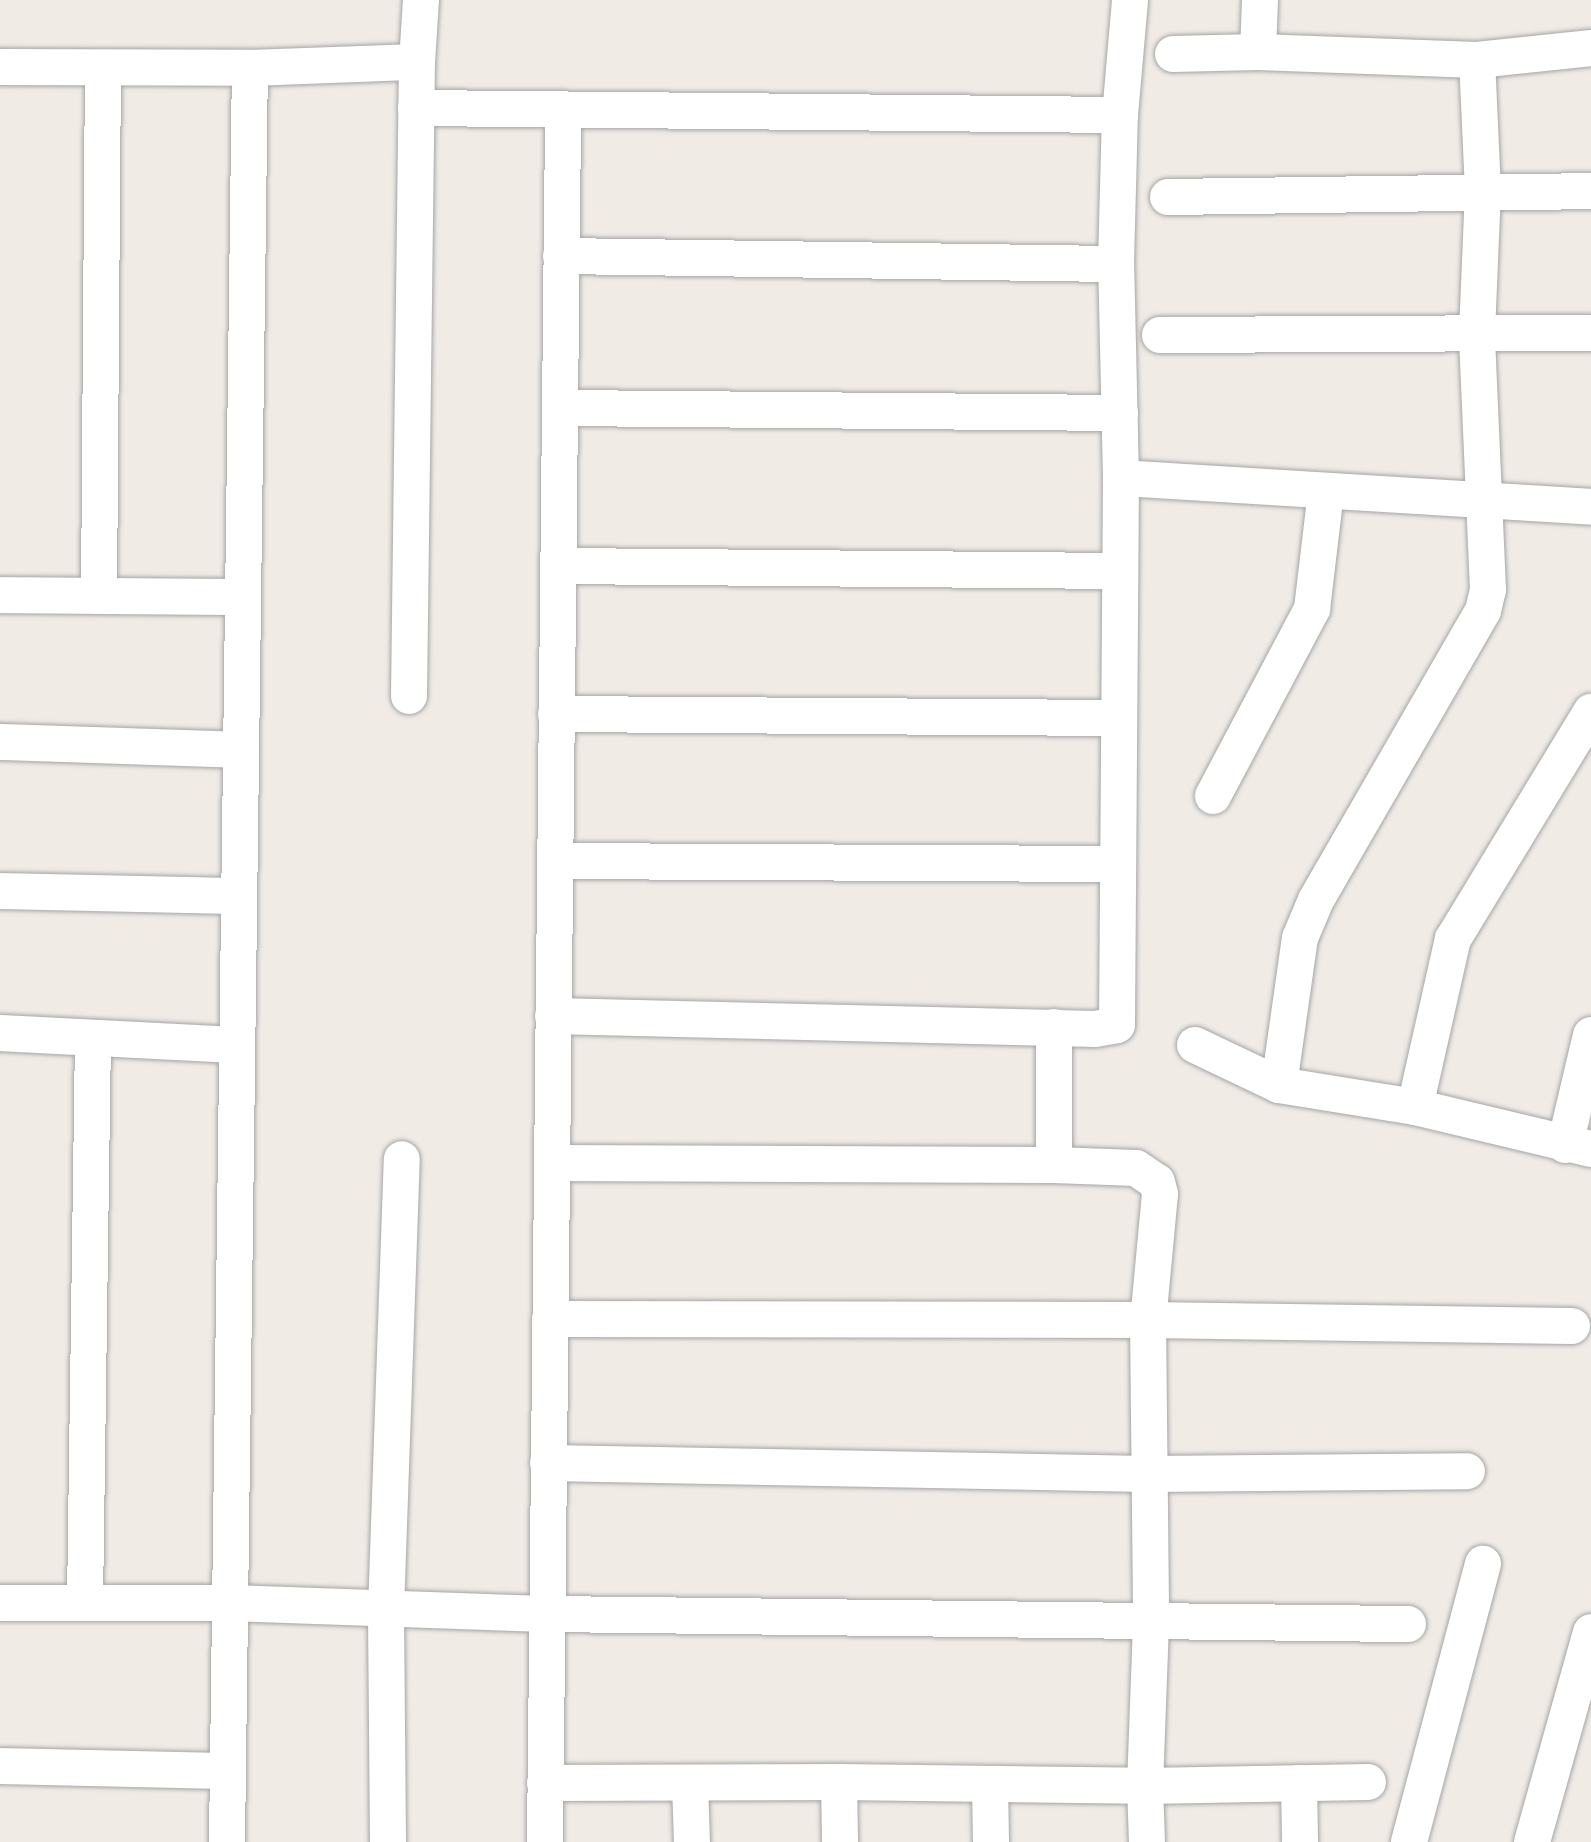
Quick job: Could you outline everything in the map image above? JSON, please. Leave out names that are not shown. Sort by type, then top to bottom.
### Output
[{"type":"street","points":[[409,696],[416,108],[421,0]]},
{"type":"street","points":[[553,1016],[1054,1027],[1117,1025],[1120,1010],[1116,864],[1121,478],[1116,264],[1120,115],[1130,0]]},
{"type":"street","points":[[1258,52],[1260,0]]},
{"type":"street","points":[[1173,54],[1258,52],[1477,60],[1591,48]]},
{"type":"street","points":[[1279,1085],[1300,938],[1316,900],[1483,611],[1488,590],[1477,333],[1483,191],[1477,60]]},
{"type":"street","points":[[0,67],[250,68],[417,62]]},
{"type":"street","points":[[227,1842],[250,68]]},
{"type":"street","points":[[99,596],[103,69]]},
{"type":"street","points":[[416,108],[1120,115]]},
{"type":"street","points":[[545,1842],[563,111]]},
{"type":"street","points":[[1168,197],[1591,191]]},
{"type":"street","points":[[561,256],[1116,264]]},
{"type":"street","points":[[1160,335],[1591,333]]},
{"type":"street","points":[[560,408],[1120,413]]},
{"type":"street","points":[[1121,478],[1591,507]]},
{"type":"street","points":[[1213,796],[1312,609],[1326,492]]},
{"type":"street","points":[[558,566],[1119,571]]},
{"type":"street","points":[[0,595],[243,597]]},
{"type":"street","points":[[1415,1107],[1453,939],[1591,712]]},
{"type":"street","points":[[556,714],[1117,718]]},
{"type":"street","points":[[0,742],[241,750]]},
{"type":"street","points":[[555,861],[1116,864]]},
{"type":"street","points":[[0,891],[239,896]]},
{"type":"street","points":[[1054,1027],[1054,1165]]},
{"type":"street","points":[[0,1033],[237,1045]]},
{"type":"street","points":[[1195,1045],[1279,1085],[1415,1107],[1578,1147],[1591,1035]]},
{"type":"street","points":[[85,1602],[93,1038]]},
{"type":"street","points":[[388,1842],[386,1611],[402,1159]]},
{"type":"street","points":[[552,1163],[1054,1165],[1136,1168],[1157,1182],[1160,1194],[1148,1320],[1151,1623],[1145,1786],[1147,1842]]},
{"type":"street","points":[[550,1319],[1148,1320],[1572,1326]]},
{"type":"street","points":[[548,1463],[1148,1474],[1467,1471]]},
{"type":"street","points":[[1409,1842],[1483,1564]]},
{"type":"street","points":[[0,1603],[230,1603],[386,1611],[547,1614],[1408,1624]]},
{"type":"street","points":[[1532,1842],[1591,1632]]},
{"type":"street","points":[[0,1766],[228,1771]]},
{"type":"street","points":[[545,1783],[839,1782],[1145,1786],[1368,1782]]},
{"type":"street","points":[[839,1782],[840,1842]]},
{"type":"street","points":[[690,1783],[692,1842]]},
{"type":"street","points":[[1299,1783],[1300,1842]]},
{"type":"street","points":[[990,1785],[991,1842]]}]
